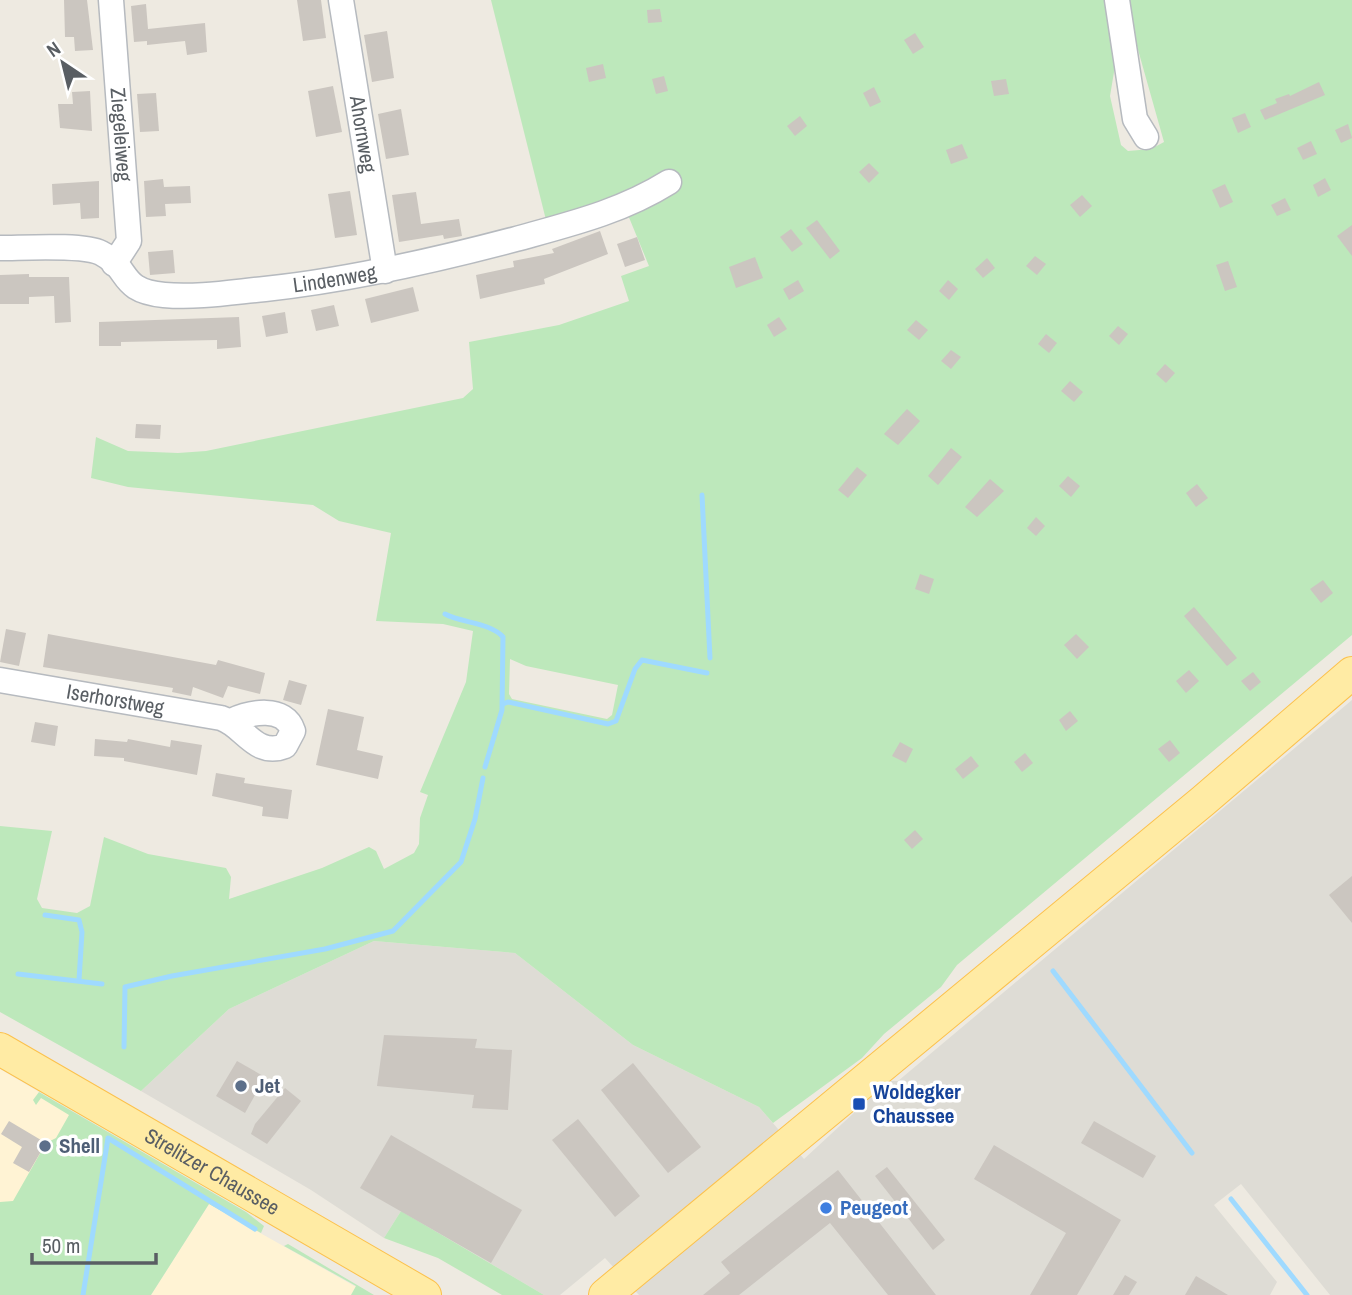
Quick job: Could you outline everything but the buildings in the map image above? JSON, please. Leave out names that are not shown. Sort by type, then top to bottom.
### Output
[{"type":"main road","points":[[604,1295],[1192,810],[1352,673]]},
{"type":"main road","name":"Strelitzer Chaussee","points":[[0,1049],[425,1295]]},
{"type":"street","name":"Ziegeleiweg","points":[[111,0],[129,242],[114,264]]},
{"type":"street","name":"Ahornweg","points":[[341,0],[385,271]]},
{"type":"street","points":[[1117,0],[1135,119],[1146,137]]},
{"type":"street","name":"Lindenweg","points":[[0,248],[89,250],[114,264],[137,290],[166,295],[266,289],[385,271],[600,216],[629,205],[669,182]]},
{"type":"street","name":"Iserhorstweg","points":[[0,680],[231,721]]},
{"type":"shaded area","points":[[1352,700],[1352,1295],[1330,1295],[1241,1184],[1214,1205],[1277,1282],[1270,1295],[639,1295],[605,1258],[560,1295],[544,1295],[401,1211],[384,1238],[311,1190],[141,1091],[229,1009],[374,941],[515,953],[633,1045],[759,1107],[804,1159],[890,1081],[898,1081]]},
{"type":"shaded area","name":"Shell","points":[[0,1069],[95,1125],[0,1223]]},
{"type":"shaded area","points":[[209,1204],[356,1287],[351,1295],[151,1295]]},
{"type":"green space","points":[[491,0],[1109,0],[1116,60],[1110,96],[1121,145],[1128,151],[1151,149],[1164,142],[1124,0],[1352,0],[1352,635],[957,965],[941,987],[884,1034],[862,1058],[773,1123],[759,1107],[633,1045],[515,953],[374,941],[229,1009],[141,1091],[0,1012],[0,826],[52,831],[37,899],[42,908],[77,913],[90,906],[104,837],[148,854],[226,868],[231,877],[229,899],[322,868],[369,847],[376,851],[384,869],[414,853],[419,844],[420,818],[428,795],[420,792],[466,682],[473,631],[443,624],[376,621],[391,533],[339,521],[313,505],[128,487],[91,478],[96,437],[128,451],[206,451],[463,398],[473,389],[469,342],[559,325],[629,301],[621,276],[649,266],[628,215],[547,224]],"holes":[[[510,659],[526,666],[618,685],[612,715],[607,719],[512,699],[509,694]]]},
{"type":"green space","points":[[39,1092],[246,1212],[264,1226],[261,1233],[209,1204],[151,1295],[0,1295],[0,1202],[13,1201],[46,1143],[56,1138],[69,1115],[41,1098],[36,1105],[33,1100]]},
{"type":"green space","points":[[401,1211],[544,1295],[502,1295],[438,1258],[384,1238]]},
{"type":"green space","points":[[288,1244],[374,1295],[351,1295],[356,1286],[284,1246]]},
{"type":"waterway","points":[[702,495],[710,658]]},
{"type":"waterway","points":[[445,614],[484,626],[503,637],[502,710],[485,767]]},
{"type":"waterway","points":[[503,704],[508,702],[608,724],[616,721],[635,669],[642,660],[707,673]]},
{"type":"waterway","points":[[124,1047],[125,987],[325,949],[393,931],[461,862],[475,819],[483,778]]},
{"type":"waterway","points":[[45,915],[79,920],[82,932],[79,980]]},
{"type":"waterway","points":[[1053,971],[1192,1153]]},
{"type":"waterway","points":[[18,974],[102,984]]},
{"type":"waterway","points":[[83,1295],[108,1138],[255,1229]]},
{"type":"waterway","points":[[1231,1199],[1307,1295]]},
{"type":"place","name":"Jet","points":[[241,1086]]},
{"type":"place","name":"Woldegker Chaussee","points":[[859,1104]]},
{"type":"place","name":"Shell","points":[[45,1146]]},
{"type":"place","name":"Peugeot","points":[[826,1208]]}]
